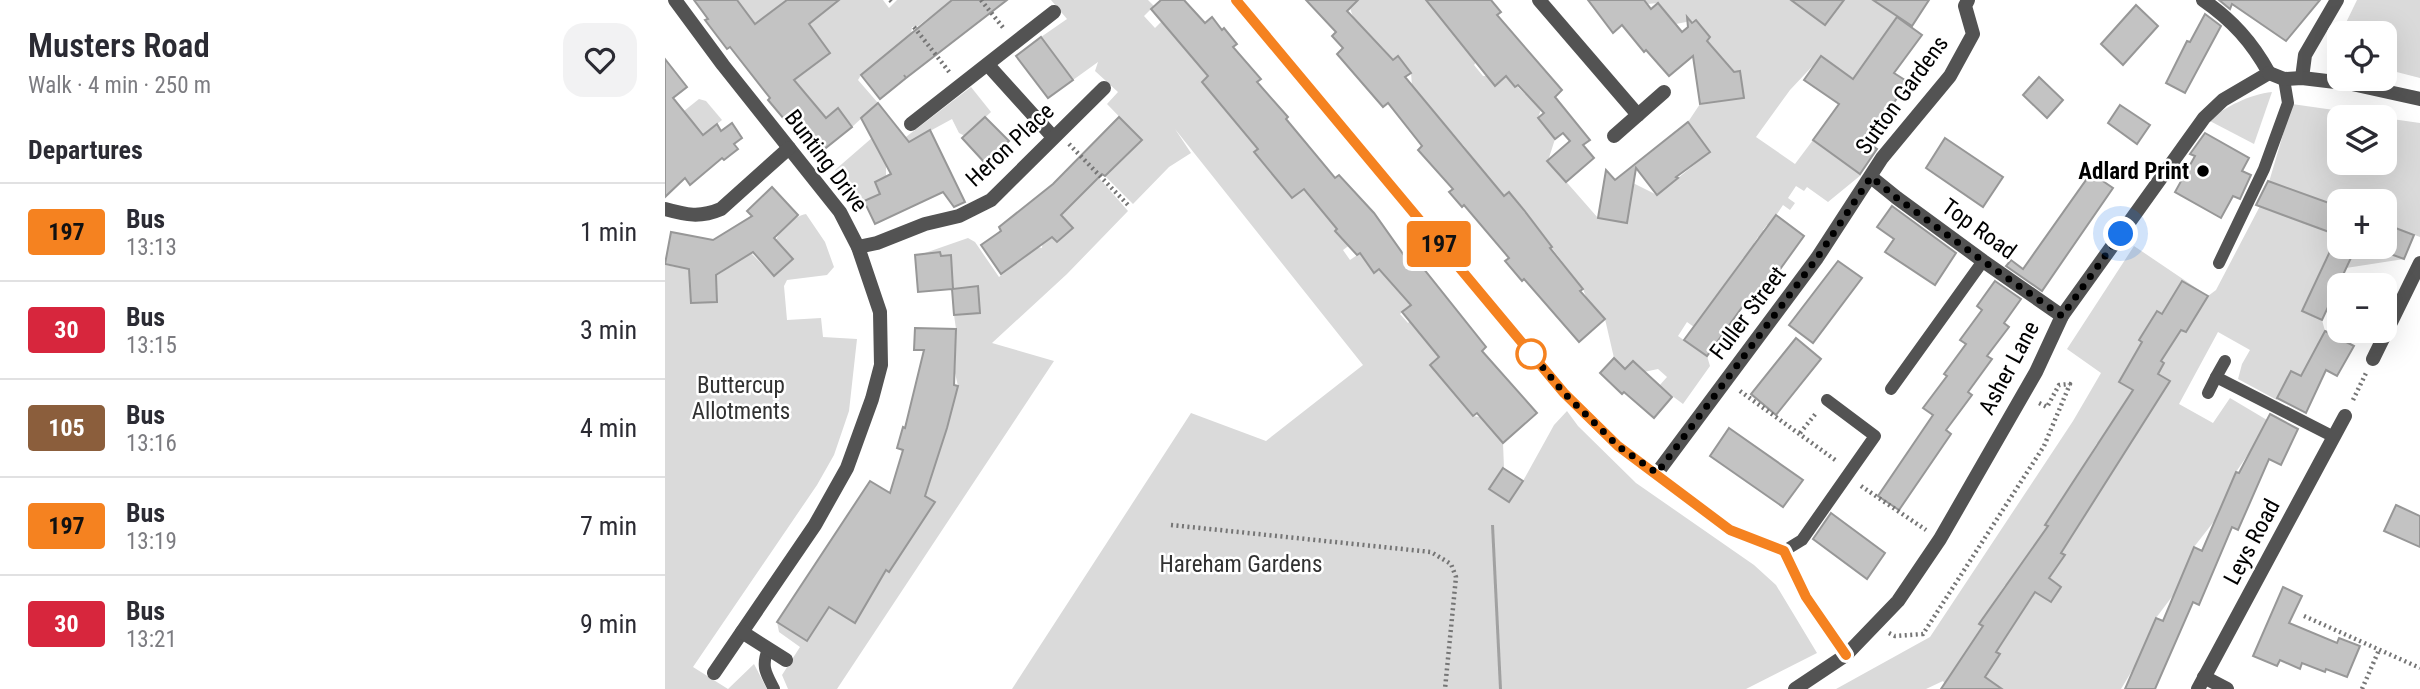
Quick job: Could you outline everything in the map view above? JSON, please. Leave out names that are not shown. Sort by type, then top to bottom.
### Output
[{"type":"street","name":"Bunting Drive","points":[[675,0],[840,212],[858,247],[880,312],[881,365],[872,400],[847,468],[815,525],[715,673]]},
{"type":"street","points":[[1236,0],[1564,393],[1618,446],[1730,530],[1784,551],[1806,597],[1846,655]]},
{"type":"street","points":[[1539,0],[1638,115]]},
{"type":"street","name":"Sutton Gardens","points":[[1871,177],[1882,158],[1950,76],[1973,34],[1965,6],[1968,0]]},
{"type":"street","points":[[2203,0],[2228,17],[2255,47],[2269,73],[2284,79],[2302,78],[2352,85],[2420,99]]},
{"type":"street","points":[[2302,78],[2305,55],[2337,0]]},
{"type":"street","points":[[911,124],[1054,12]]},
{"type":"street","name":"Heron Place","points":[[988,65],[1056,135]]},
{"type":"street","name":"Asher Lane","points":[[1795,689],[1846,655],[1898,601],[1940,539],[2036,372],[2062,316],[2204,118],[2224,100],[2269,73]]},
{"type":"street","name":"Heron Place","points":[[858,247],[877,243],[925,224],[959,216],[991,200],[1104,88]]},
{"type":"street","points":[[1614,136],[1664,92]]},
{"type":"street","points":[[665,209],[690,216],[707,215],[721,209],[789,148]]},
{"type":"street","name":"Fuller Street","points":[[1657,473],[1817,258],[1871,177]]},
{"type":"street","name":"Top Road","points":[[1871,177],[1889,193],[2062,316]]},
{"type":"street","points":[[2373,359],[2420,263]]},
{"type":"street","name":"Leys Road","points":[[2201,683],[2345,416]]},
{"type":"street","points":[[742,632],[786,660]]},
{"type":"street","points":[[2201,683],[2227,689]]},
{"type":"lane","points":[[2219,264],[2264,169],[2288,103],[2284,79]]},
{"type":"lane","points":[[1891,389],[1983,261]]},
{"type":"lane","points":[[2208,393],[2225,361]]},
{"type":"lane","points":[[2216,377],[2334,437]]},
{"type":"lane","points":[[1784,551],[1803,540],[1875,436],[1827,400]]},
{"type":"lane","points":[[768,649],[764,661],[765,670],[774,689]]},
{"type":"path","points":[[981,0],[1015,43]]},
{"type":"path","points":[[914,27],[960,86]]},
{"type":"path","points":[[1056,135],[1129,206]]},
{"type":"path","points":[[2345,416],[2373,359]]},
{"type":"path","points":[[1725,381],[1800,433],[1848,473],[1940,539]]},
{"type":"path","points":[[1877,624],[1895,636],[1923,634],[2044,446],[2070,384],[2059,385],[2047,407],[2022,395]]},
{"type":"path","points":[[1800,433],[1827,400]]},
{"type":"path","points":[[1171,525],[1431,552],[1451,564],[1456,577],[1445,689]]},
{"type":"path","points":[[2304,616],[2420,668]]},
{"type":"path","points":[[2362,689],[2379,650]]},
{"type":"green space","points":[[738,0],[787,0],[757,27],[727,8]]},
{"type":"green space","points":[[839,0],[883,0],[889,8],[897,0],[952,0],[918,26],[912,27],[911,35],[861,75],[858,80],[878,103],[852,127],[838,109],[826,118],[794,79],[830,53],[817,34],[784,35]]},
{"type":"green space","name":"Hareham Gardens","points":[[1051,0],[1148,0],[1154,6],[1144,16],[1155,28],[1163,20],[1204,72],[1207,77],[1202,82],[1242,130],[1270,139],[1255,152],[1292,198],[1304,189],[1318,206],[1328,199],[1346,221],[1335,231],[1343,240],[1354,231],[1359,238],[1343,250],[1350,260],[1360,253],[1374,272],[1379,269],[1411,305],[1400,314],[1408,323],[1419,314],[1430,345],[1439,357],[1431,365],[1473,416],[1480,417],[1503,443],[1504,468],[1523,481],[1554,425],[1567,411],[1578,426],[1636,483],[1754,565],[1776,585],[1817,653],[1746,689],[1012,689],[1191,413],[1266,441],[1363,365],[1175,129],[1191,153],[1169,167],[1133,204],[1105,176],[1142,140],[1107,104],[1118,92],[1095,71],[1098,62],[1073,80],[1041,37],[1067,19]]},
{"type":"green space","points":[[1345,0],[1435,0],[1432,8],[1445,23],[1468,19],[1452,32],[1477,61],[1474,65],[1483,76],[1487,76],[1495,85],[1506,76],[1541,109],[1538,118],[1555,139],[1548,161],[1598,218],[1627,223],[1633,183],[1657,195],[1710,152],[1688,122],[1700,104],[1743,98],[1739,71],[1696,78],[1720,56],[1707,41],[1710,37],[1696,20],[1676,24],[1659,3],[1647,4],[1644,0],[1797,0],[1802,8],[1825,25],[1844,0],[1883,0],[1880,5],[1897,17],[1873,50],[1883,65],[1853,79],[1821,57],[1790,90],[1756,137],[1795,164],[1813,140],[1861,175],[1828,202],[1807,187],[1804,191],[1796,186],[1788,198],[1795,203],[1790,210],[1783,205],[1775,217],[1775,230],[1767,225],[1763,230],[1772,237],[1767,243],[1758,237],[1754,243],[1761,249],[1743,258],[1694,327],[1687,322],[1678,336],[1707,356],[1710,366],[1683,404],[1659,386],[1667,377],[1658,369],[1644,372],[1633,361],[1625,369],[1614,358],[1605,319],[1586,297],[1583,289],[1529,218],[1502,198],[1464,146],[1412,86],[1411,73],[1398,56],[1393,60],[1360,26]]},
{"type":"green space","points":[[2357,0],[2420,0],[2420,78],[2397,72],[2397,21],[2347,21]]},
{"type":"green space","points":[[971,87],[991,112],[965,136],[959,133],[952,119],[930,131],[941,154],[902,140]]},
{"type":"green space","points":[[2272,92],[2254,144],[2208,120],[2255,95]]},
{"type":"green space","points":[[699,99],[706,101],[722,120],[704,134],[684,111]]},
{"type":"green space","points":[[2292,104],[2327,109],[2327,175],[2397,175],[2397,120],[2420,123],[2420,237],[2397,228],[2397,189],[2327,189],[2327,202],[2269,182]]},
{"type":"green space","points":[[873,137],[886,165],[886,176],[875,182],[880,194],[864,201],[835,170]]},
{"type":"green space","points":[[1099,178],[1128,211],[1067,274],[992,343],[1054,361],[837,689],[788,689],[782,675],[800,647],[779,632],[777,622],[807,641],[895,509],[921,524],[935,503],[913,489],[947,428],[958,386],[955,373],[954,315],[977,286],[946,290],[945,280],[953,279],[951,255],[941,256],[940,252],[922,254],[968,238],[975,242],[999,277],[1038,247],[1042,248],[1043,235],[1047,232],[1057,242],[1073,228],[1060,213]]},
{"type":"green space","points":[[2260,206],[2327,231],[2327,258],[2302,311],[2322,320],[2325,331],[2304,377],[2291,371],[2277,400],[2238,379],[2250,350],[2218,332],[2179,404],[2213,423],[2230,398],[2267,420],[2236,472],[2215,520],[2194,547],[2174,594],[2156,618],[2136,664],[2121,689],[1989,689],[1975,639],[1952,673],[1967,683],[1948,689],[1943,681],[1926,689],[1836,689],[1930,637],[2073,421],[2101,373],[2067,349],[2134,246],[2208,296],[2216,290]],"holes":[[[2182,327],[2165,355],[2139,340]],[[2138,349],[2164,364],[2145,397]],[[2132,402],[2150,413],[2124,454],[2106,443]],[[2097,443],[2121,459],[2098,494],[2075,479]],[[2068,489],[2091,505],[2068,540],[2045,524]],[[2045,542],[2064,555],[2049,578],[2061,587],[2051,602],[2014,577]],[[2005,585],[2029,601],[2004,640],[1979,624]]]},
{"type":"green space","name":"Buttercup Allotments","points":[[806,214],[825,242],[834,267],[827,275],[787,280],[784,286],[787,320],[821,318],[823,337],[857,339],[849,411],[834,455],[817,485],[693,667],[728,689],[665,689],[665,265],[688,269],[690,277],[717,302],[716,276],[751,253],[774,276],[793,259],[776,240],[788,224]]},
{"type":"green space","points":[[2397,257],[2404,259],[2346,268],[2328,259],[2397,259]]},
{"type":"green space","points":[[754,664],[767,689],[728,689]]},
{"type":"shaded area","points":[[1491,525],[1494,525],[1502,689],[1499,689]]},
{"type":"building","points":[[694,0],[737,0],[755,24],[787,0],[839,0],[809,24],[830,53],[794,80],[826,118],[838,108],[852,127],[817,155],[792,123],[789,125],[768,100],[770,98],[730,47],[727,49]]},
{"type":"building","points":[[952,0],[1007,0],[880,99],[861,75]]},
{"type":"building","points":[[1161,0],[1184,0],[1205,23],[1212,17],[1222,30],[1224,28],[1237,44],[1233,47],[1261,79],[1257,82],[1288,117],[1286,119],[1335,178],[1339,175],[1374,213],[1413,268],[1419,263],[1486,347],[1482,351],[1537,413],[1503,443],[1477,413],[1473,416],[1430,365],[1439,357],[1402,312],[1411,305],[1379,269],[1374,273],[1360,253],[1357,255],[1335,231],[1337,229],[1304,189],[1292,198],[1254,152],[1258,149],[1202,82],[1208,76],[1151,9]]},
{"type":"building","points":[[1306,0],[1358,0],[1347,11],[1393,60],[1398,56],[1411,73],[1405,77],[1504,196],[1509,192],[1524,210],[1583,289],[1580,291],[1605,319],[1579,342],[1524,279],[1522,281],[1505,261],[1509,258],[1464,205],[1462,207],[1449,192],[1453,189],[1418,150],[1422,146],[1388,103],[1383,107],[1337,54],[1343,48],[1332,36],[1336,32]]},
{"type":"building","points":[[1426,0],[1491,0],[1501,12],[1497,15],[1562,90],[1555,97],[1590,140],[1583,145],[1594,158],[1566,182],[1547,161],[1570,141],[1563,133],[1555,139],[1538,118],[1544,113],[1506,76],[1495,86]]},
{"type":"building","points":[[1588,0],[1644,0],[1651,9],[1658,3],[1682,32],[1688,27],[1687,17],[1692,23],[1696,20],[1710,37],[1707,41],[1734,72],[1740,71],[1744,98],[1700,104],[1693,56],[1669,76],[1646,50],[1644,52],[1622,25],[1613,33]]},
{"type":"building","points":[[1791,0],[1844,0],[1825,25]]},
{"type":"building","points":[[1873,0],[1929,0],[1912,26]]},
{"type":"building","points":[[2219,0],[2320,0],[2286,41],[2232,4],[2230,9]]},
{"type":"building","points":[[2136,5],[2158,26],[2123,65],[2101,44]]},
{"type":"building","points":[[2205,14],[2221,26],[2185,93],[2166,83],[2187,41],[2190,42]]},
{"type":"building","points":[[1897,17],[1922,35],[1894,73],[1908,82],[1867,142],[1877,149],[1860,174],[1813,140],[1839,104],[1804,80],[1821,56],[1853,79]]},
{"type":"building","points":[[1041,37],[1073,80],[1048,98],[1016,56]]},
{"type":"building","points":[[665,59],[687,87],[673,98],[703,135],[717,124],[721,131],[732,123],[742,138],[734,144],[738,149],[724,160],[722,158],[690,185],[685,178],[665,197]]},
{"type":"building","points":[[2039,77],[2063,100],[2047,118],[2023,95]]},
{"type":"building","points":[[878,103],[909,142],[930,130],[965,202],[954,207],[943,192],[875,224],[864,201],[880,194],[875,182],[891,174],[861,118]]},
{"type":"building","points":[[2120,105],[2150,125],[2137,144],[2108,123]]},
{"type":"building","points":[[985,117],[1009,141],[985,163],[962,138]]},
{"type":"building","points":[[1119,117],[1142,140],[1105,176],[1102,174],[1061,215],[1073,228],[1057,242],[1052,237],[1001,274],[981,245],[1001,231],[999,227],[1053,184]]},
{"type":"building","points":[[1688,122],[1710,152],[1657,195],[1636,168],[1627,223],[1598,218],[1606,170],[1615,180]]},
{"type":"building","name":"Adlard Print","points":[[2205,133],[2249,158],[2242,171],[2251,175],[2240,199],[2233,196],[2221,218],[2175,192],[2195,156],[2190,154]]},
{"type":"building","points":[[1945,138],[2003,177],[1983,207],[1926,168]]},
{"type":"building","points":[[2091,173],[2113,188],[2042,291],[2006,266],[2011,260],[2023,269]]},
{"type":"building","points":[[2268,181],[2327,202],[2327,231],[2256,205]]},
{"type":"building","points":[[772,187],[798,215],[774,238],[793,259],[774,276],[753,252],[716,275],[717,302],[691,303],[689,269],[665,264],[671,232],[713,240],[752,216],[747,211]]},
{"type":"building","points":[[1892,206],[1956,253],[1935,285],[1885,252],[1894,239],[1877,227]]},
{"type":"building","points":[[1776,215],[1804,236],[1750,311],[1743,306],[1707,356],[1684,340]]},
{"type":"building","points":[[2397,229],[2414,235],[2404,259],[2397,256]]},
{"type":"building","points":[[940,252],[941,256],[951,255],[953,289],[978,286],[980,313],[954,315],[952,289],[918,292],[915,255]]},
{"type":"building","points":[[2327,258],[2350,259],[2344,273],[2327,273],[2327,309],[2322,320],[2302,311]]},
{"type":"building","points":[[1838,261],[1862,278],[1813,343],[1789,325]]},
{"type":"building","points":[[1995,281],[2021,299],[2004,323],[2009,327],[1987,356],[1992,359],[1968,392],[1972,395],[1946,430],[1951,434],[1899,510],[1878,496],[1933,415],[1923,408],[1966,344],[1960,340],[1982,310],[1977,306]]},
{"type":"building","points":[[2182,281],[2208,296],[2186,332],[2181,330],[2161,361],[2164,363],[2158,374],[2170,381],[2061,553],[2065,555],[2049,578],[2061,587],[2051,602],[2035,592],[1996,652],[2000,654],[1985,677],[2002,689],[1941,689],[1983,626],[1979,624],[2048,526],[2045,525],[2133,390],[2119,382],[2142,342],[2139,340],[2157,311],[2162,314]]},
{"type":"building","points":[[915,328],[956,329],[954,385],[958,386],[925,496],[935,502],[889,572],[886,570],[855,623],[829,607],[807,641],[777,622],[870,481],[890,493],[903,450],[897,448],[903,427],[905,428],[924,350],[914,350]]},
{"type":"building","points":[[2325,331],[2327,343],[2348,343],[2354,346],[2337,376],[2326,370],[2306,413],[2277,398],[2291,371],[2301,376]]},
{"type":"building","points":[[1796,338],[1821,359],[1776,415],[1751,394]]},
{"type":"building","points":[[1614,358],[1625,369],[1633,361],[1672,397],[1654,418],[1600,373]]},
{"type":"building","points":[[2270,414],[2298,429],[2281,465],[2269,459],[2238,530],[2232,527],[2199,605],[2193,602],[2155,689],[2125,689],[2156,618],[2163,621],[2194,547],[2202,551],[2236,472],[2239,473]]},
{"type":"building","points":[[1729,428],[1803,480],[1783,507],[1710,456]]},
{"type":"building","points":[[1503,468],[1523,481],[1509,502],[1489,489]]},
{"type":"building","points":[[2396,505],[2420,516],[2420,547],[2384,531]]},
{"type":"building","points":[[1831,513],[1885,553],[1867,579],[1813,539]]},
{"type":"building","points":[[2283,587],[2302,596],[2289,623],[2337,643],[2339,638],[2360,646],[2347,677],[2302,663],[2300,669],[2280,660],[2277,666],[2253,656]]},
{"type":"bus line","name":"197","points":[[1236,0],[1564,393],[1618,446],[1730,530],[1784,551],[1806,597],[1846,655]]},
{"type":"place","name":"Adlard Print","points":[[2203,171]]},
{"type":"route","points":[[1531,354],[1529,351],[1564,393],[1618,446],[1657,473],[1817,258],[1871,177],[2062,316],[2121,234]]}]
